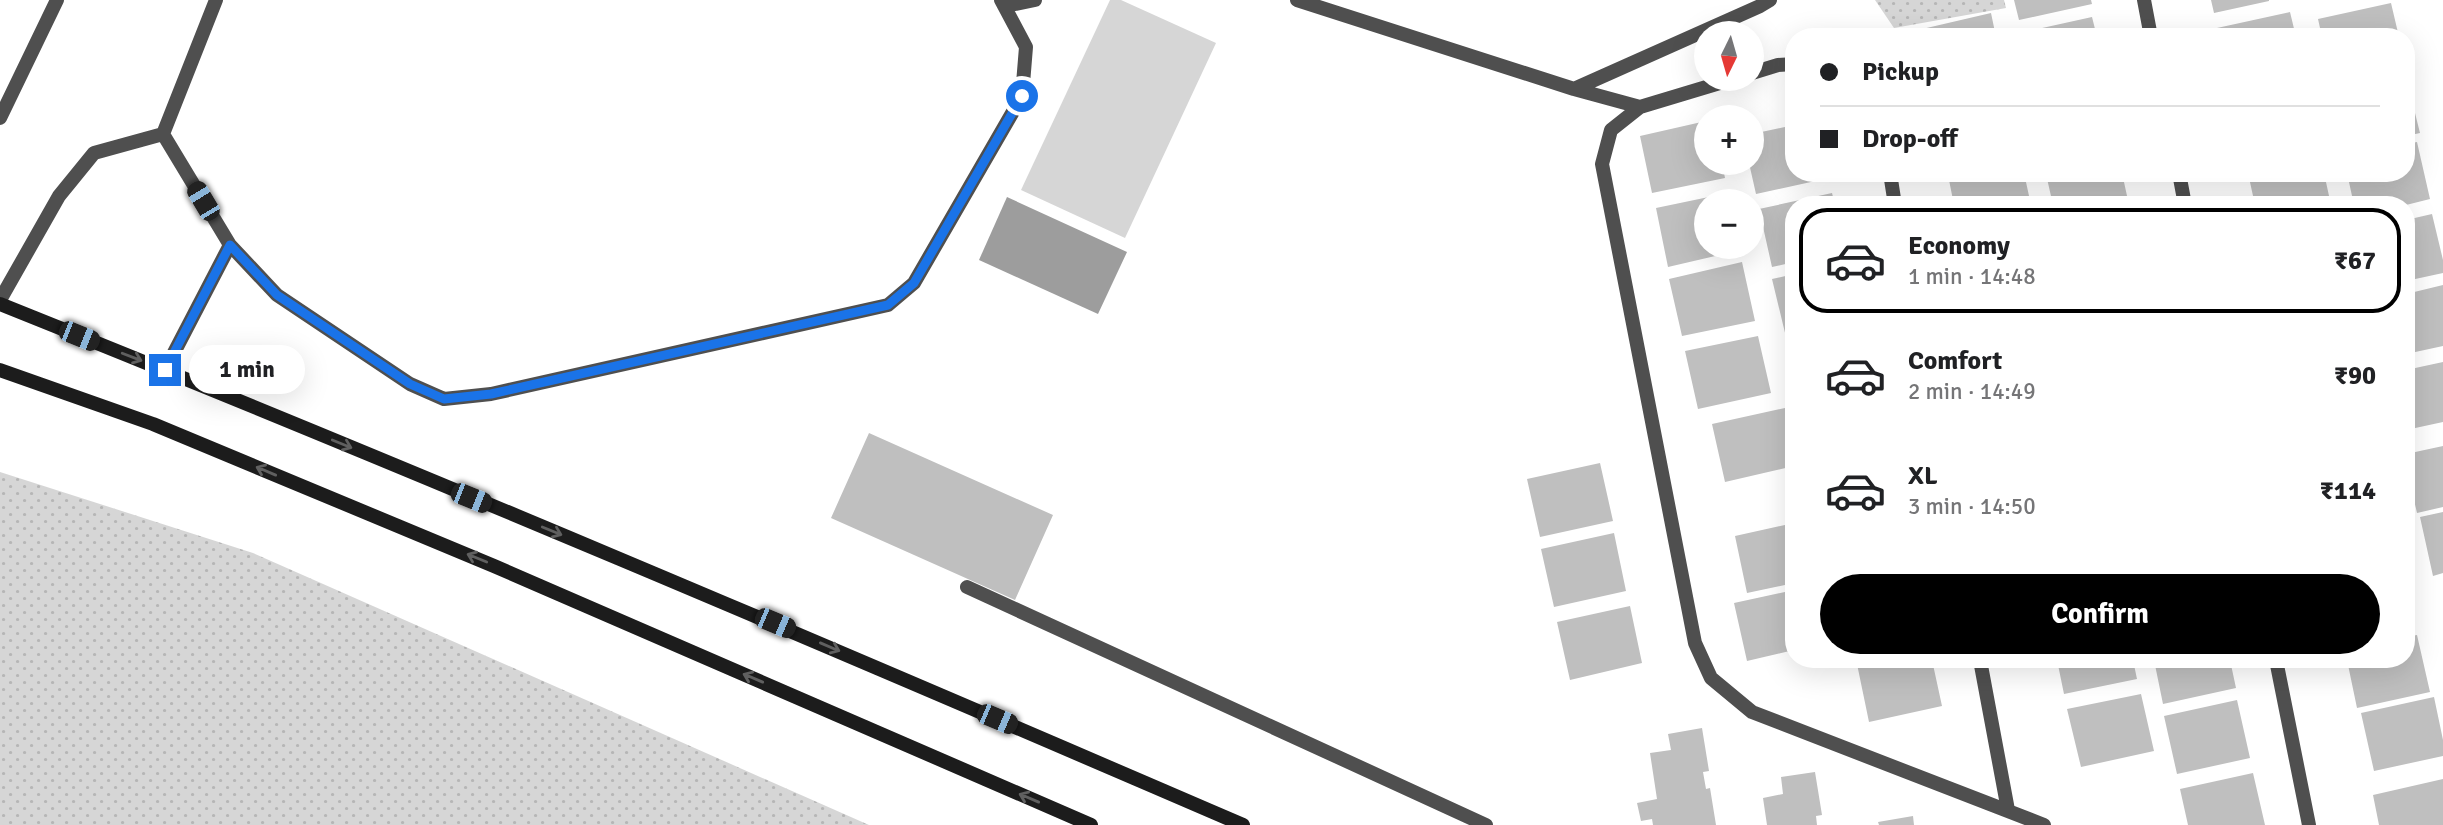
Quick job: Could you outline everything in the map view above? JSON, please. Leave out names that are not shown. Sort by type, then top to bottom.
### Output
[{"type":"street","points":[[0,118],[57,0]]},
{"type":"street","points":[[163,134],[216,0]]},
{"type":"street","points":[[163,134],[230,245],[277,295],[410,384],[444,399],[491,394],[888,305],[914,283],[1022,96],[1026,47],[1003,3],[1035,0]]},
{"type":"street","points":[[1297,0],[1574,89],[1640,107]]},
{"type":"street","points":[[1574,89],[1770,0]]},
{"type":"street","points":[[2144,0],[2149,28]]},
{"type":"street","points":[[1764,69],[1785,65]]},
{"type":"street","points":[[1694,91],[1640,107],[1611,130],[1602,164],[1695,643],[1711,678],[1752,712],[2044,825]]},
{"type":"street","points":[[163,134],[94,153],[59,196],[0,302],[787,628],[1243,825]]},
{"type":"street","points":[[165,370],[230,245]]},
{"type":"street","points":[[0,370],[153,424],[482,560],[1091,825]]},
{"type":"street","points":[[967,587],[1486,825]]},
{"type":"street","points":[[1981,668],[2008,810]]},
{"type":"street","points":[[2278,668],[2309,825]]},
{"type":"shaded area","points":[[1110,0],[1121,0],[1216,43],[1125,238],[1021,190]]},
{"type":"shaded area","points":[[1875,0],[2004,0],[2006,8],[1894,28]]},
{"type":"shaded area","points":[[1007,197],[1127,252],[1098,314],[979,260]]},
{"type":"shaded area","points":[[0,472],[253,553],[869,825],[0,825]]},
{"type":"building","points":[[2014,0],[2091,0],[2092,4],[2019,20]]},
{"type":"building","points":[[2211,0],[2269,0],[2269,1],[2214,13]]},
{"type":"building","points":[[2391,3],[2397,28],[2320,28],[2318,19]]},
{"type":"building","points":[[2290,12],[2294,28],[2217,28]]},
{"type":"building","points":[[1991,13],[1994,28],[1927,28]]},
{"type":"building","points":[[2092,17],[2095,28],[2042,28]]},
{"type":"building","points":[[2415,113],[2420,133],[2415,134]]},
{"type":"building","points":[[1694,124],[1694,175],[1724,175],[1725,178],[1652,193],[1640,136]]},
{"type":"building","points":[[1785,127],[1785,182],[1811,182],[1764,192],[1764,189],[1755,189],[1752,175],[1764,175],[1764,131]]},
{"type":"building","points":[[2415,142],[2430,199],[2415,203],[2415,196],[2352,196],[2349,182],[2415,182]]},
{"type":"building","points":[[1949,182],[2026,182],[2029,196],[1952,196]]},
{"type":"building","points":[[2048,182],[2124,182],[2127,196],[2051,196]]},
{"type":"building","points":[[2250,182],[2326,182],[2329,196],[2253,196]]},
{"type":"building","points":[[1694,200],[1694,259],[1702,259],[1668,267],[1656,208]]},
{"type":"building","points":[[1785,203],[1785,264],[1772,267],[1764,231],[1764,208]]},
{"type":"building","points":[[2432,214],[2443,260],[2443,273],[2415,279],[2415,218]]},
{"type":"building","points":[[1742,262],[1755,321],[1682,336],[1669,279]]},
{"type":"building","points":[[1785,276],[1785,333],[1772,279]]},
{"type":"building","points":[[2443,285],[2443,346],[2415,352],[2415,292]]},
{"type":"building","points":[[1758,336],[1771,393],[1698,409],[1685,351]]},
{"type":"building","points":[[2443,362],[2443,422],[2415,428],[2415,368]]},
{"type":"building","points":[[1785,408],[1785,468],[1725,482],[1712,424]]},
{"type":"building","points":[[869,433],[1053,515],[1015,600],[831,518]]},
{"type":"building","points":[[2443,446],[2443,507],[2417,513],[2415,452]]},
{"type":"building","points":[[1600,463],[1613,521],[1540,537],[1527,479]]},
{"type":"building","points":[[2443,512],[2443,573],[2433,576],[2420,517]]},
{"type":"building","points":[[1785,525],[1785,585],[1747,593],[1735,536]]},
{"type":"building","points":[[1614,533],[1626,591],[1554,607],[1541,549]]},
{"type":"building","points":[[1785,592],[1785,652],[1747,661],[1734,603]]},
{"type":"building","points":[[1630,606],[1642,663],[1570,680],[1557,622]]},
{"type":"building","points":[[2415,635],[2430,692],[2357,708],[2349,668],[2415,668]]},
{"type":"building","points":[[1858,668],[1934,668],[1942,706],[1869,722]]},
{"type":"building","points":[[2059,668],[2135,668],[2137,679],[2064,694]]},
{"type":"building","points":[[2156,668],[2232,668],[2236,688],[2163,704]]},
{"type":"building","points":[[2141,694],[2154,751],[2081,767],[2067,709]]},
{"type":"building","points":[[2434,697],[2443,740],[2443,756],[2374,771],[2361,713]]},
{"type":"building","points":[[2237,700],[2250,758],[2177,774],[2164,716]]},
{"type":"building","points":[[1702,728],[1709,771],[1703,772],[1706,789],[1710,788],[1716,825],[1653,825],[1652,819],[1641,821],[1637,803],[1657,799],[1650,753],[1671,750],[1668,734]]},
{"type":"building","points":[[1815,772],[1822,815],[1816,816],[1817,825],[1767,825],[1763,798],[1783,794],[1781,777]]},
{"type":"building","points":[[2253,773],[2265,825],[2188,825],[2180,789]]},
{"type":"building","points":[[2443,779],[2443,825],[2379,825],[2373,795]]},
{"type":"building","points":[[1913,816],[1914,825],[1879,825],[1878,822]]},
{"type":"route","points":[[165,370],[230,245],[277,295],[410,384],[444,399],[491,394],[888,305],[914,283],[1022,96]]}]
